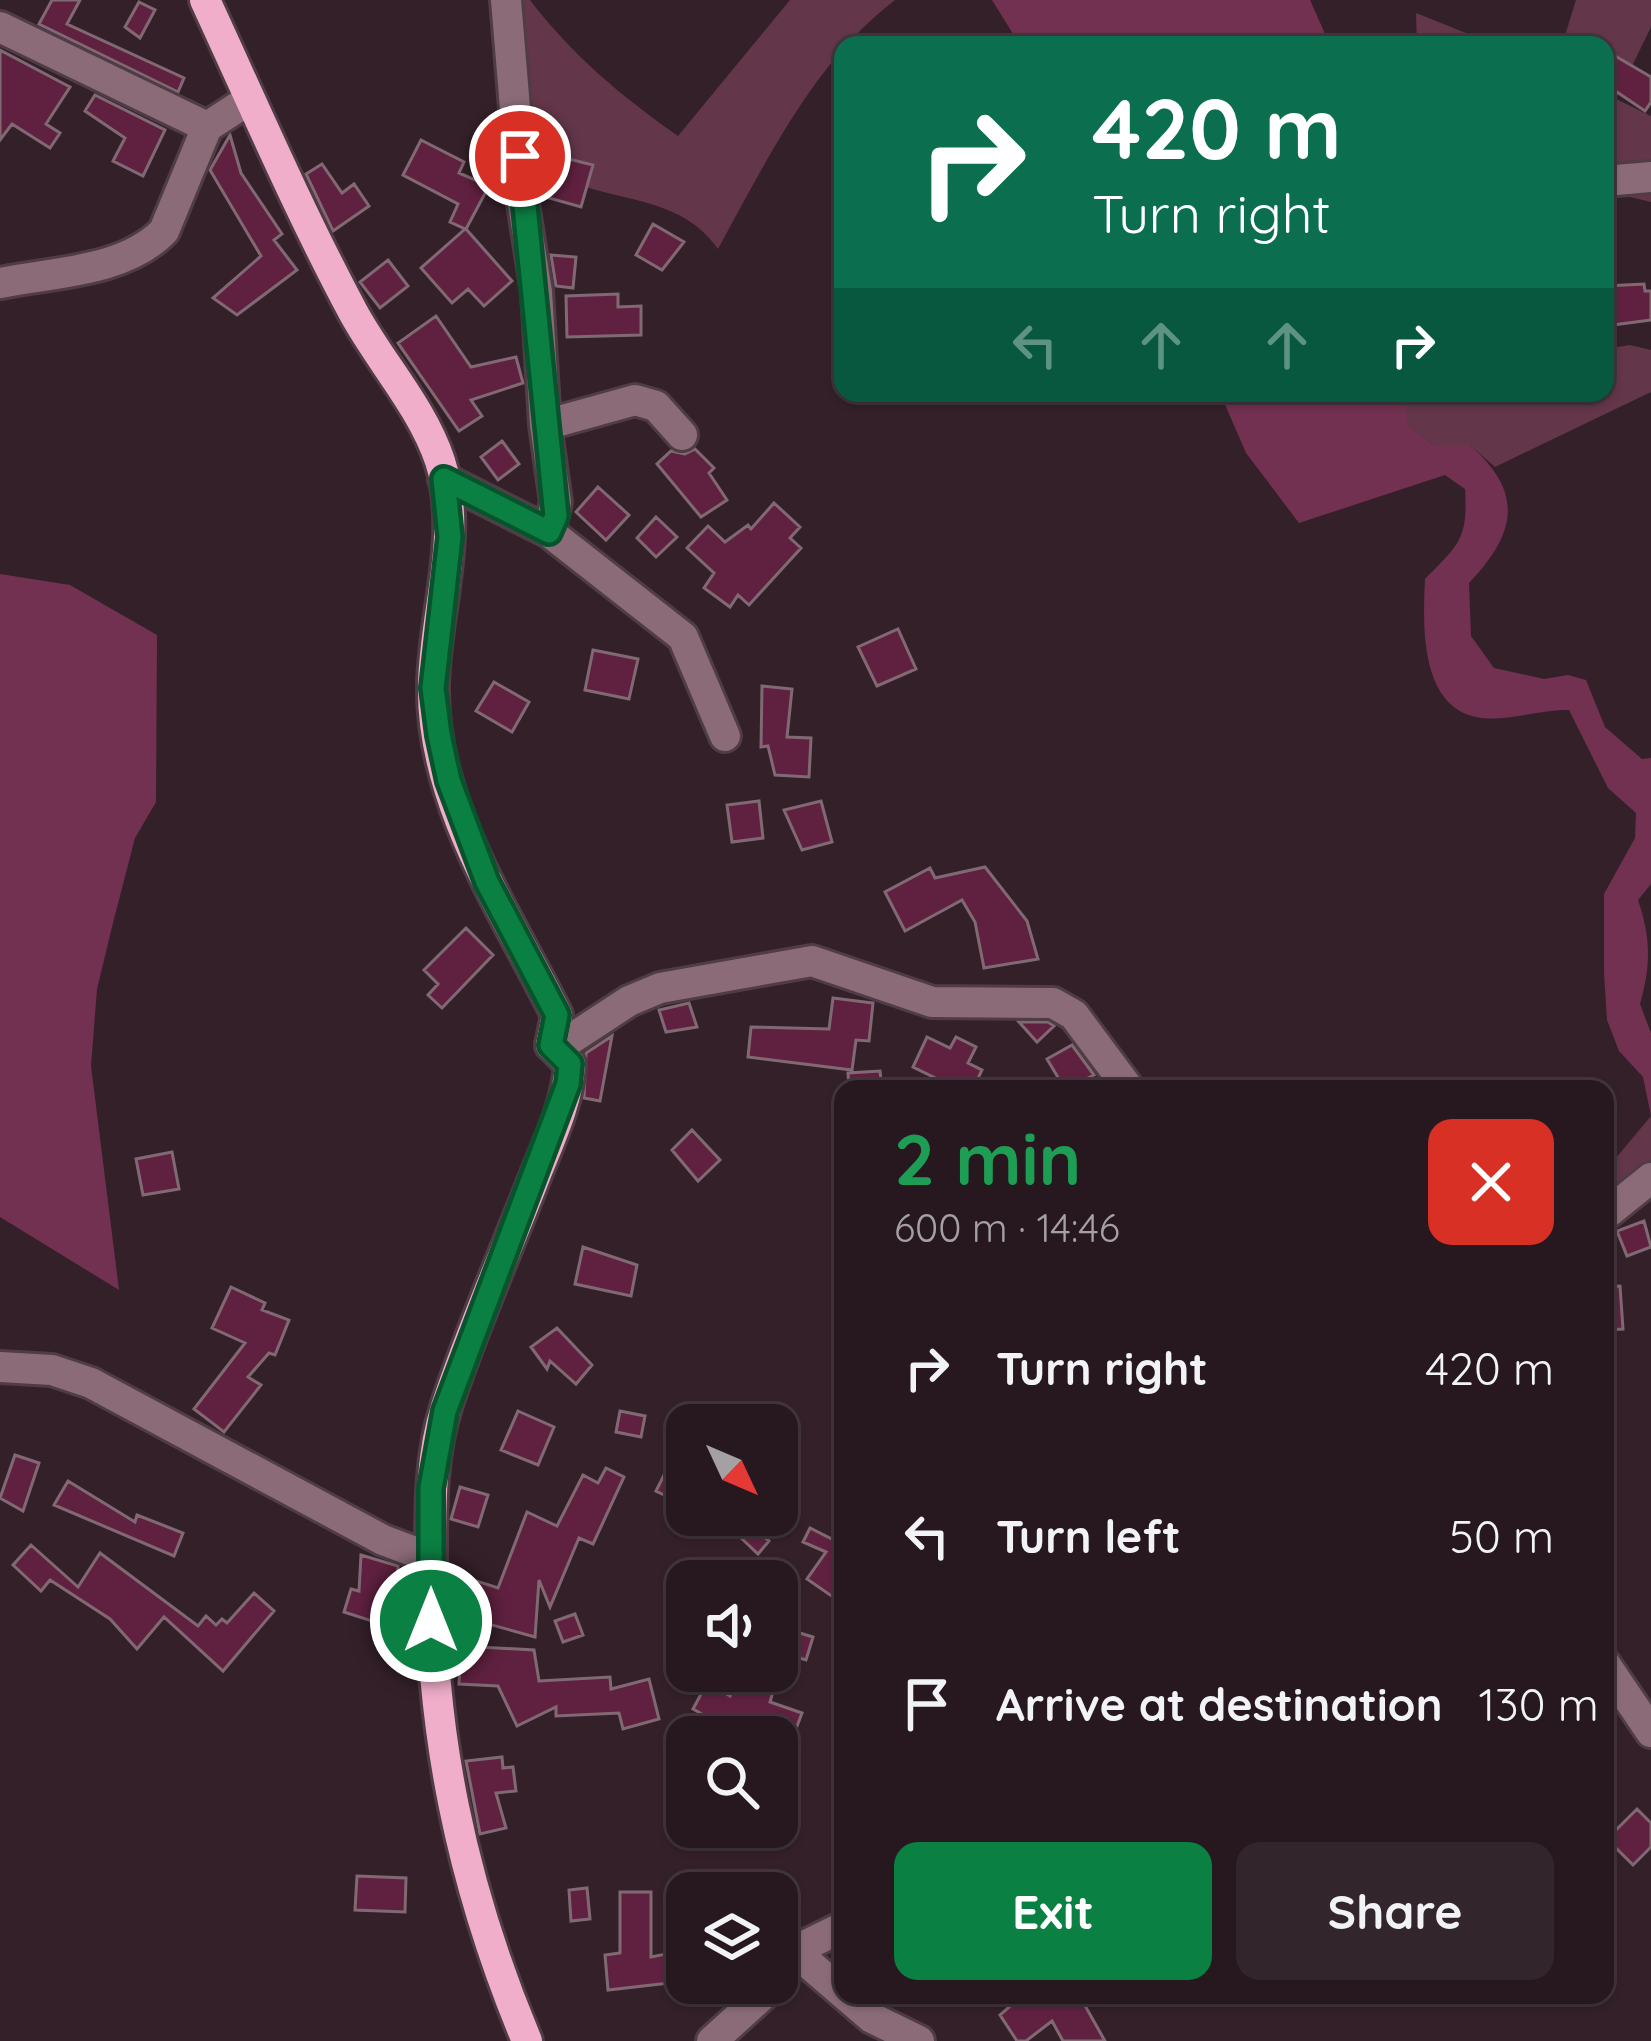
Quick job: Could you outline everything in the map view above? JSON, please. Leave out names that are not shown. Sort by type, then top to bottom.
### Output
[{"type":"main road","points":[[205,0],[368,339],[424,423],[444,479],[450,537],[433,688],[439,735],[449,781],[487,882],[557,1015],[551,1045],[570,1064],[568,1084],[445,1411],[431,1488],[433,1687],[446,1786],[496,1964],[527,2041]]},
{"type":"street","points":[[506,0],[544,425],[556,502],[549,532]]},
{"type":"street","points":[[0,27],[207,127]]},
{"type":"street","points":[[0,283],[116,261],[151,245],[164,231],[207,127],[250,98]]},
{"type":"street","points":[[1614,180],[1651,177]]},
{"type":"street","points":[[544,425],[634,400],[656,406],[682,434]]},
{"type":"street","points":[[444,479],[549,532],[682,637],[725,736]]},
{"type":"street","points":[[551,1045],[572,1039],[629,1000],[660,988],[812,962],[932,1002],[1053,1004],[1074,1015],[1122,1080]]},
{"type":"street","points":[[1614,1208],[1651,1178]]},
{"type":"street","points":[[0,1367],[52,1370],[91,1384],[383,1540],[431,1558]]},
{"type":"street","points":[[1614,1677],[1651,1732]]},
{"type":"street","points":[[798,1950],[834,1932]]},
{"type":"street","points":[[798,1955],[834,1986]]},
{"type":"street","points":[[712,2041],[752,2004]]},
{"type":"street","points":[[855,2004],[872,2018],[919,2041]]},
{"type":"shaded area","points":[[521,0],[530,0],[598,74],[678,136],[790,0],[895,0],[856,36],[834,36],[834,60],[794,114],[718,249],[679,215],[581,185],[535,160]]},
{"type":"shaded area","points":[[992,0],[1310,0],[1326,36],[1014,36]]},
{"type":"shaded area","points":[[1576,0],[1651,0],[1651,27],[1616,99],[1651,116],[1651,202],[1614,193],[1614,36],[1565,36]]},
{"type":"shaded area","points":[[1416,13],[1474,36],[1417,36]]},
{"type":"shaded area","points":[[1630,345],[1651,350],[1651,392],[1495,467],[1470,445],[1434,445],[1406,426],[1408,402],[1614,402],[1614,348]]},
{"type":"shaded area","points":[[1224,402],[1408,402],[1407,426],[1434,445],[1470,445],[1500,480],[1508,514],[1497,547],[1469,583],[1471,636],[1494,668],[1544,679],[1568,675],[1586,680],[1605,727],[1642,759],[1651,758],[1651,884],[1638,900],[1648,952],[1640,1004],[1651,1033],[1651,1116],[1643,1077],[1619,1051],[1607,1020],[1604,972],[1604,894],[1635,838],[1636,813],[1608,788],[1569,710],[1476,717],[1457,709],[1444,696],[1428,660],[1425,579],[1463,531],[1465,489],[1445,475],[1299,523],[1246,453]]},
{"type":"shaded area","points":[[0,574],[70,585],[157,635],[156,802],[135,838],[113,923],[97,989],[91,1066],[119,1290],[0,1217]]},
{"type":"shaded area","points":[[1651,1116],[1651,1170],[1614,1199],[1614,1160]]},
{"type":"building","points":[[52,0],[80,0],[67,24],[184,78],[178,92],[39,24]]},
{"type":"building","points":[[139,2],[155,10],[140,38],[125,27]]},
{"type":"building","points":[[0,50],[70,87],[46,124],[60,133],[50,148],[12,124],[0,140]]},
{"type":"building","points":[[1614,55],[1651,77],[1651,102],[1645,111],[1614,90]]},
{"type":"building","points":[[95,95],[165,130],[143,176],[113,161],[125,138],[85,111]]},
{"type":"building","points":[[230,135],[241,173],[282,234],[274,240],[297,270],[237,315],[213,298],[261,256],[210,170]]},
{"type":"building","points":[[421,140],[464,162],[459,173],[489,186],[466,229],[512,281],[484,306],[468,289],[452,303],[421,268],[465,229],[450,222],[458,204],[403,175]]},
{"type":"building","points":[[553,155],[593,165],[581,207],[542,196]]},
{"type":"building","points":[[322,164],[342,193],[354,184],[369,206],[333,231],[306,174]]},
{"type":"building","points":[[653,224],[684,242],[662,270],[636,255]]},
{"type":"building","points":[[551,255],[576,257],[573,288],[556,286]]},
{"type":"building","points":[[388,260],[408,286],[380,308],[360,282]]},
{"type":"building","points":[[1644,284],[1645,291],[1651,291],[1651,320],[1614,325],[1614,286]]},
{"type":"building","points":[[618,294],[618,307],[641,306],[641,335],[567,337],[566,296]]},
{"type":"building","points":[[436,316],[471,367],[516,357],[523,383],[471,400],[482,416],[459,431],[398,343]]},
{"type":"building","points":[[502,441],[519,464],[498,480],[481,457]]},
{"type":"building","points":[[695,449],[714,468],[709,473],[727,500],[701,517],[657,464],[671,451],[685,454]]},
{"type":"building","points":[[598,487],[629,515],[606,540],[576,512]]},
{"type":"building","points":[[774,503],[800,527],[790,538],[801,548],[749,605],[738,595],[730,607],[704,588],[714,573],[687,548],[708,526],[725,542],[748,525],[751,529]]},
{"type":"building","points":[[656,517],[677,537],[656,557],[637,538]]},
{"type":"building","points":[[898,629],[916,669],[877,686],[858,647]]},
{"type":"building","points":[[593,650],[638,659],[629,699],[585,690]]},
{"type":"building","points":[[494,682],[529,702],[512,732],[476,711]]},
{"type":"building","points":[[762,686],[792,689],[787,737],[811,738],[809,777],[775,775],[768,746],[761,747]]},
{"type":"building","points":[[759,801],[763,838],[732,842],[727,805]]},
{"type":"building","points":[[821,801],[832,842],[802,850],[784,810]]},
{"type":"building","points":[[985,867],[1027,921],[1038,959],[984,968],[975,922],[962,900],[905,931],[885,892],[930,868],[935,878]]},
{"type":"building","points":[[466,928],[493,955],[442,1008],[428,995],[438,984],[424,970]]},
{"type":"building","points":[[833,998],[873,1003],[869,1041],[856,1040],[852,1070],[748,1057],[751,1027],[829,1029]]},
{"type":"building","points":[[689,1003],[697,1027],[666,1032],[659,1010]]},
{"type":"building","points":[[1019,1022],[1048,1022],[1054,1026],[1037,1042]]},
{"type":"building","points":[[612,1036],[600,1101],[584,1098],[586,1053]]},
{"type":"building","points":[[927,1037],[950,1048],[956,1037],[976,1047],[968,1063],[982,1070],[977,1080],[940,1080],[913,1067]]},
{"type":"building","points":[[1072,1045],[1094,1075],[1060,1080],[1047,1059]]},
{"type":"building","points":[[880,1071],[881,1080],[848,1080],[848,1073]]},
{"type":"building","points":[[692,1130],[720,1160],[698,1181],[672,1150]]},
{"type":"building","points":[[172,1152],[179,1189],[143,1195],[136,1159]]},
{"type":"building","points":[[1644,1221],[1651,1247],[1627,1256],[1617,1231]]},
{"type":"building","points":[[583,1247],[637,1265],[631,1296],[575,1284]]},
{"type":"building","points":[[1614,1286],[1620,1286],[1623,1329],[1614,1330]]},
{"type":"building","points":[[231,1287],[265,1303],[262,1310],[289,1320],[275,1355],[269,1353],[248,1377],[261,1385],[224,1432],[194,1409],[245,1343],[212,1328]]},
{"type":"building","points":[[557,1328],[592,1365],[576,1384],[550,1361],[547,1369],[531,1347]]},
{"type":"building","points":[[518,1411],[554,1427],[538,1465],[501,1450]]},
{"type":"building","points":[[620,1411],[645,1416],[641,1437],[616,1432]]},
{"type":"building","points":[[15,1455],[39,1463],[23,1511],[0,1498]]},
{"type":"building","points":[[606,1468],[624,1477],[593,1544],[579,1538],[550,1607],[539,1580],[535,1637],[460,1616],[470,1579],[498,1588],[527,1512],[557,1526],[583,1475],[598,1483]]},
{"type":"building","points":[[666,1471],[666,1496],[656,1491]]},
{"type":"building","points":[[68,1481],[135,1522],[137,1515],[183,1533],[174,1556],[54,1505]]},
{"type":"building","points":[[460,1487],[488,1495],[478,1527],[451,1519]]},
{"type":"building","points":[[810,1528],[834,1540],[834,1598],[807,1579],[826,1552],[803,1542]]},
{"type":"building","points":[[739,1536],[763,1536],[769,1541],[758,1554]]},
{"type":"building","points":[[31,1545],[78,1587],[100,1553],[198,1626],[206,1616],[216,1625],[222,1619],[227,1623],[254,1593],[274,1611],[223,1671],[164,1617],[137,1649],[110,1619],[50,1580],[41,1591],[13,1565]]},
{"type":"building","points":[[361,1555],[398,1566],[397,1584],[381,1624],[344,1612],[351,1589],[359,1591]]},
{"type":"building","points":[[575,1614],[583,1635],[563,1642],[555,1621]]},
{"type":"building","points":[[798,1632],[813,1637],[806,1660],[798,1658]]},
{"type":"building","points":[[461,1646],[534,1650],[539,1681],[610,1677],[611,1689],[649,1679],[659,1719],[623,1729],[619,1713],[556,1716],[556,1707],[517,1726],[498,1686],[459,1684]]},
{"type":"building","points":[[702,1692],[730,1696],[731,1692],[773,1692],[770,1702],[802,1713],[798,1724],[798,1716],[706,1716],[693,1709]]},
{"type":"building","points":[[502,1757],[503,1768],[513,1767],[516,1791],[496,1793],[506,1828],[480,1834],[466,1761]]},
{"type":"building","points":[[1637,1809],[1651,1823],[1651,1847],[1633,1865],[1614,1846],[1614,1832]]},
{"type":"building","points":[[357,1876],[406,1878],[405,1912],[355,1910]]},
{"type":"building","points":[[587,1888],[590,1919],[571,1921],[569,1890]]},
{"type":"building","points":[[620,1892],[651,1892],[651,1957],[666,1954],[666,1983],[608,1990],[605,1955],[620,1953]]},
{"type":"building","points":[[1013,2004],[1084,2004],[1105,2041],[1063,2041],[1052,2021],[1026,2041],[1017,2041],[1000,2015]]},
{"type":"route","points":[[431,1621],[431,1488],[445,1411],[546,1148],[570,1064],[551,1045],[557,1015],[487,882],[467,833],[449,781],[433,688],[450,537],[444,479],[549,532],[556,516],[520,156]]}]
